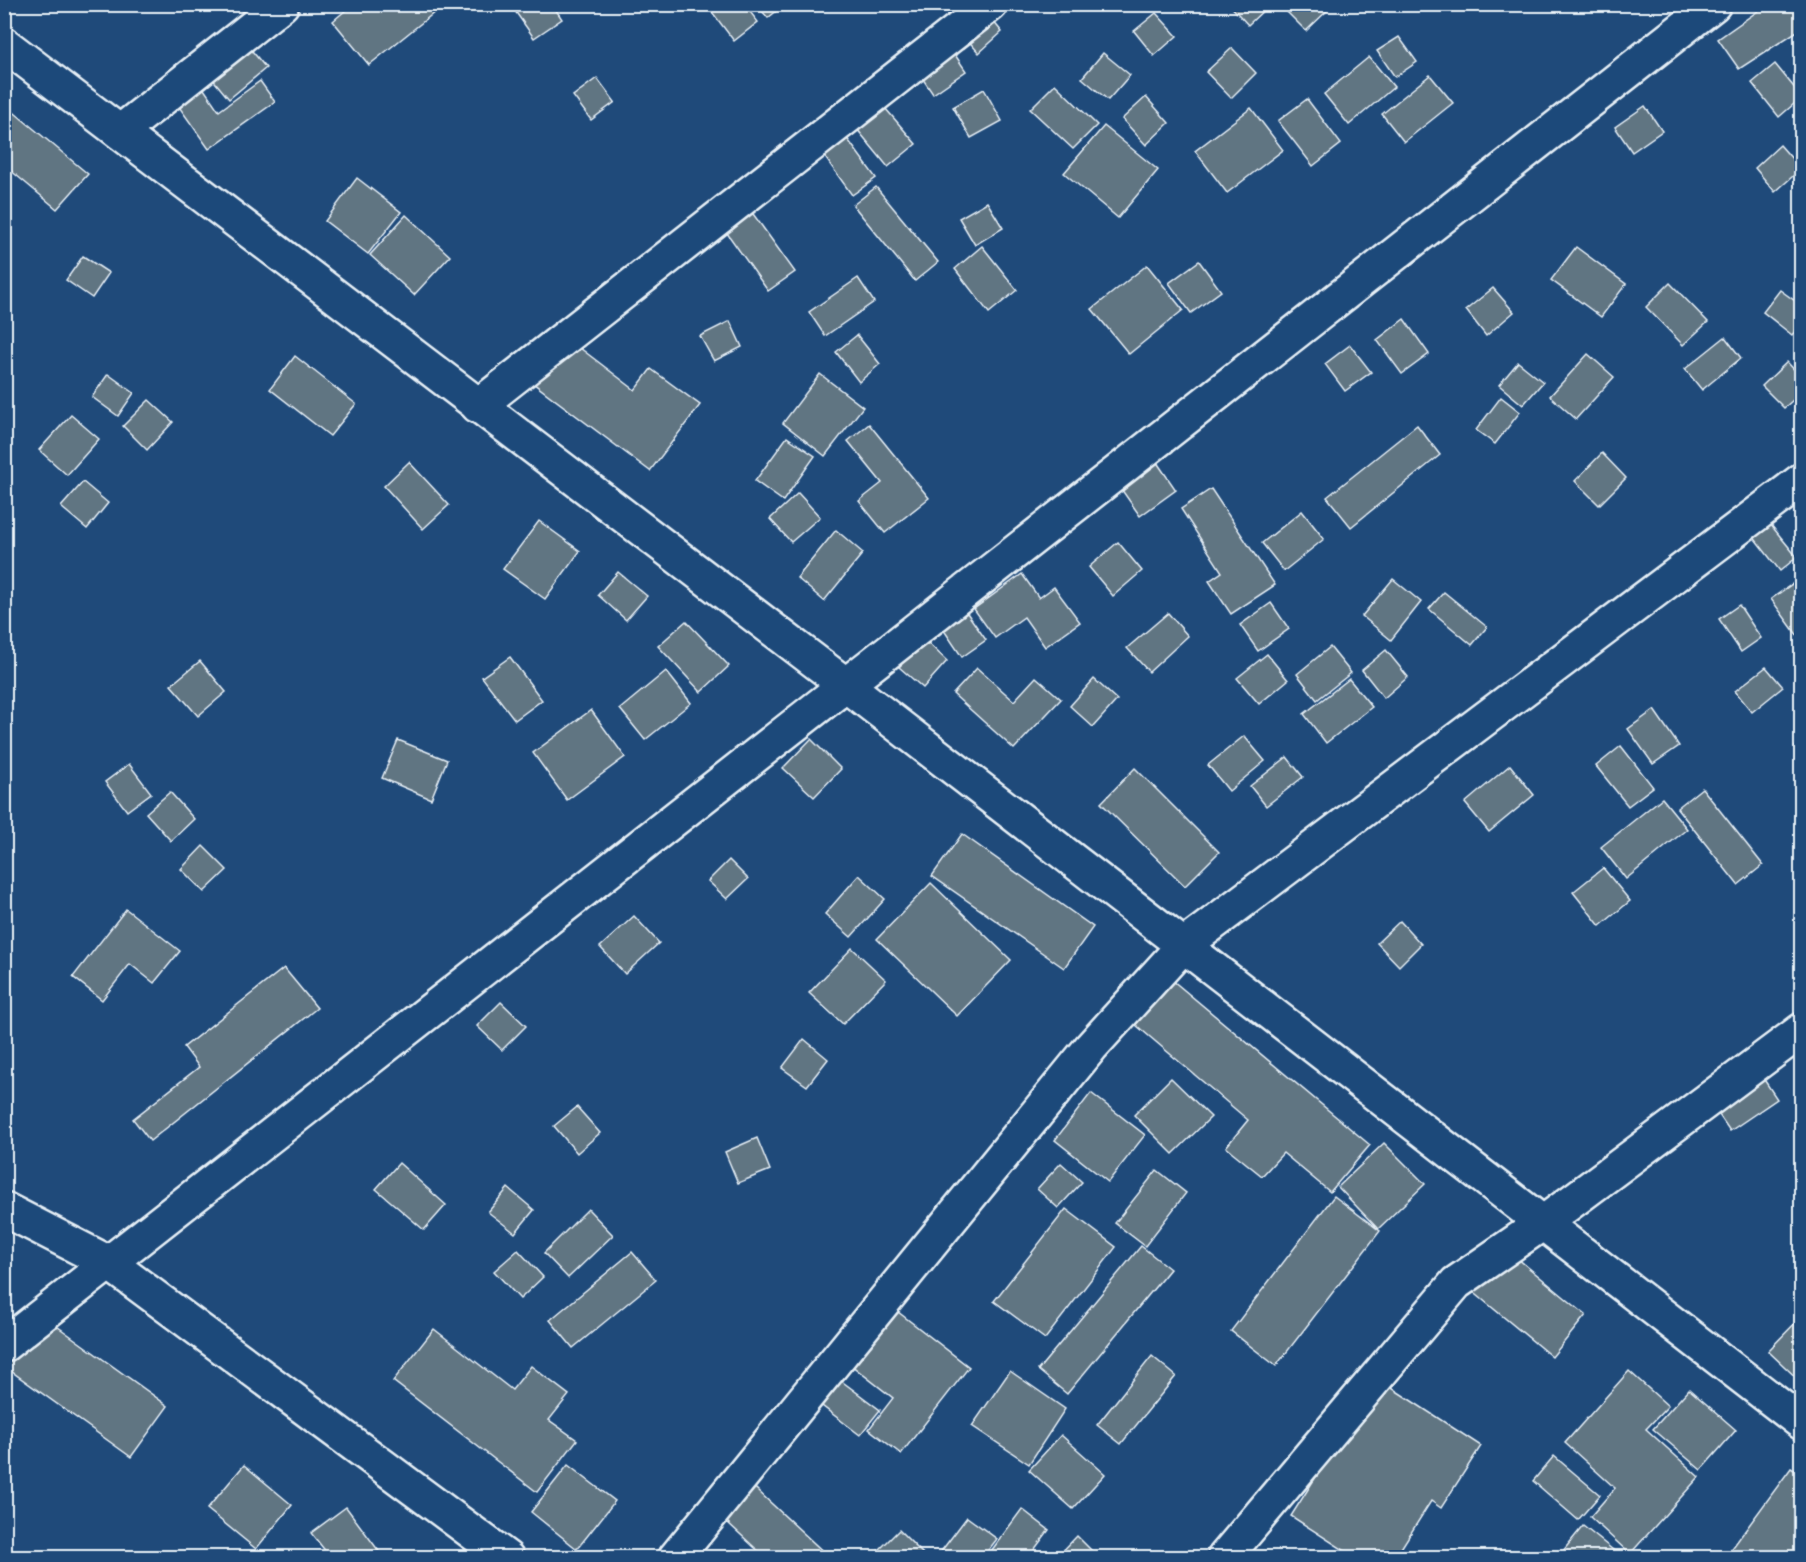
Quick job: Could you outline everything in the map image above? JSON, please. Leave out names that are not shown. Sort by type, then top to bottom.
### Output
[{"type":"street","points":[[120,132],[282,4]]},
{"type":"street","points":[[478,406],[991,4]]},
{"type":"street","points":[[4,1345],[1714,4]]},
{"type":"street","points":[[4,44],[846,686],[1802,1423]]},
{"type":"street","points":[[675,1557],[1090,1047],[1183,946],[1802,480]]},
{"type":"street","points":[[1233,1554],[1456,1283],[1543,1223],[1802,1030]]},
{"type":"street","points":[[4,1209],[109,1263],[507,1557]]},
{"type":"building","points":[[353,4],[445,4],[369,65],[333,21]]},
{"type":"building","points":[[510,4],[552,4],[562,19],[534,38]]},
{"type":"building","points":[[706,4],[744,4],[758,22],[734,41]]},
{"type":"building","points":[[756,4],[785,4],[768,18]]},
{"type":"building","points":[[1229,4],[1270,4],[1248,25]]},
{"type":"building","points":[[1290,4],[1325,4],[1329,9],[1306,31],[1285,10]]},
{"type":"building","points":[[1768,4],[1802,4],[1802,28],[1739,69],[1718,39]]},
{"type":"building","points":[[984,10],[1002,32],[979,53],[959,30]]},
{"type":"building","points":[[1156,13],[1177,36],[1154,56],[1134,31]]},
{"type":"building","points":[[1399,37],[1417,62],[1395,77],[1377,51]]},
{"type":"building","points":[[947,43],[966,71],[933,94],[914,66]]},
{"type":"building","points":[[248,46],[266,68],[229,99],[211,77]]},
{"type":"building","points":[[1232,48],[1256,73],[1231,98],[1206,72]]},
{"type":"building","points":[[1103,53],[1130,75],[1108,100],[1082,78]]},
{"type":"building","points":[[1369,57],[1394,87],[1349,125],[1324,94]]},
{"type":"building","points":[[1775,64],[1802,97],[1779,117],[1752,83]]},
{"type":"building","points":[[1430,75],[1453,103],[1404,142],[1382,114]]},
{"type":"building","points":[[597,78],[615,102],[591,120],[573,96]]},
{"type":"building","points":[[260,81],[275,102],[209,149],[177,104],[202,86],[219,111]]},
{"type":"building","points":[[1055,84],[1097,125],[1073,149],[1030,109]]},
{"type":"building","points":[[984,89],[1002,121],[971,138],[953,107]]},
{"type":"building","points":[[1146,97],[1169,123],[1146,145],[1122,119]]},
{"type":"building","points":[[1307,99],[1341,144],[1313,166],[1278,121]]},
{"type":"building","points":[[879,101],[916,144],[888,167],[852,123]]},
{"type":"building","points":[[4,104],[88,174],[57,209],[4,165]]},
{"type":"building","points":[[1645,106],[1662,131],[1632,152],[1615,127]]},
{"type":"building","points":[[1251,108],[1283,150],[1227,193],[1195,151]]},
{"type":"building","points":[[838,126],[876,178],[852,195],[814,142]]},
{"type":"building","points":[[1104,126],[1158,170],[1118,218],[1064,173]]},
{"type":"building","points":[[1780,145],[1801,169],[1775,192],[1755,168]]},
{"type":"building","points":[[357,178],[401,212],[368,254],[325,221]]},
{"type":"building","points":[[876,187],[938,262],[915,281],[853,205]]},
{"type":"building","points":[[743,200],[795,272],[768,291],[717,219]]},
{"type":"building","points":[[987,202],[1003,228],[975,245],[959,218]]},
{"type":"building","points":[[406,215],[450,256],[414,295],[370,255]]},
{"type":"building","points":[[982,246],[1017,290],[989,313],[955,269]]},
{"type":"building","points":[[1576,247],[1626,284],[1601,317],[1551,280]]},
{"type":"building","points":[[83,256],[109,273],[92,298],[66,280]]},
{"type":"building","points":[[1199,261],[1221,291],[1191,313],[1169,283]]},
{"type":"building","points":[[1147,265],[1183,310],[1129,354],[1092,309]]},
{"type":"building","points":[[858,278],[874,302],[825,336],[809,312]]},
{"type":"building","points":[[1670,283],[1708,322],[1683,345],[1646,307]]},
{"type":"building","points":[[1493,288],[1514,312],[1486,336],[1466,310]]},
{"type":"building","points":[[1780,290],[1802,306],[1802,323],[1792,335],[1763,312]]},
{"type":"building","points":[[1404,319],[1429,354],[1402,374],[1377,340]]},
{"type":"building","points":[[730,321],[742,347],[714,361],[700,336]]},
{"type":"building","points":[[559,332],[635,390],[651,369],[700,405],[650,471],[525,377]]},
{"type":"building","points":[[857,335],[880,364],[859,382],[836,352]]},
{"type":"building","points":[[1725,337],[1741,358],[1702,390],[1685,369]]},
{"type":"building","points":[[1350,345],[1371,372],[1345,391],[1325,364]]},
{"type":"building","points":[[1588,354],[1614,377],[1576,419],[1550,396]]},
{"type":"building","points":[[295,356],[356,404],[330,436],[270,389]]},
{"type":"building","points":[[1518,362],[1543,382],[1523,405],[1499,385]]},
{"type":"building","points":[[1787,362],[1802,378],[1802,392],[1784,408],[1762,386]]},
{"type":"building","points":[[108,374],[134,393],[118,416],[92,397]]},
{"type":"building","points":[[820,374],[863,407],[825,456],[783,423]]},
{"type":"building","points":[[1501,397],[1520,412],[1495,444],[1476,430]]},
{"type":"building","points":[[149,400],[173,422],[147,450],[123,426]]},
{"type":"building","points":[[71,415],[99,439],[67,475],[39,450]]},
{"type":"building","points":[[869,424],[929,498],[885,533],[859,501],[882,483],[848,441]]},
{"type":"building","points":[[1417,425],[1440,455],[1351,527],[1327,497]]},
{"type":"building","points":[[787,437],[815,456],[783,501],[755,481]]},
{"type":"building","points":[[1602,453],[1626,478],[1599,505],[1575,481]]},
{"type":"building","points":[[1156,461],[1176,490],[1140,516],[1119,486]]},
{"type":"building","points":[[409,462],[449,505],[423,529],[384,486]]},
{"type":"building","points":[[83,482],[108,503],[87,529],[61,507]]},
{"type":"building","points":[[1211,489],[1275,585],[1231,614],[1209,581],[1222,572],[1181,509]]},
{"type":"building","points":[[798,493],[820,517],[791,542],[770,519]]},
{"type":"building","points":[[1302,511],[1324,539],[1284,571],[1262,543]]},
{"type":"building","points":[[1761,513],[1797,557],[1780,571],[1745,526]]},
{"type":"building","points":[[539,521],[580,551],[545,599],[503,569]]},
{"type":"building","points":[[836,530],[863,553],[824,601],[797,578]]},
{"type":"building","points":[[1118,542],[1142,571],[1113,596],[1089,567]]},
{"type":"building","points":[[618,572],[647,596],[626,620],[598,595]]},
{"type":"building","points":[[1022,574],[1039,598],[1054,587],[1080,622],[1045,647],[1024,617],[995,638],[974,609]]},
{"type":"building","points":[[1393,579],[1421,602],[1391,640],[1362,616]]},
{"type":"building","points":[[1798,580],[1802,585],[1800,639],[1771,599]]},
{"type":"building","points":[[1444,592],[1487,627],[1472,645],[1429,609]]},
{"type":"building","points":[[1271,603],[1289,629],[1258,651],[1240,625]]},
{"type":"building","points":[[1739,605],[1761,638],[1741,652],[1719,619]]},
{"type":"building","points":[[965,610],[986,640],[962,657],[941,626]]},
{"type":"building","points":[[1168,613],[1188,636],[1149,672],[1127,648]]},
{"type":"building","points":[[686,621],[729,666],[701,692],[658,646]]},
{"type":"building","points":[[924,639],[947,661],[923,688],[899,667]]},
{"type":"building","points":[[1330,647],[1351,673],[1317,700],[1297,674]]},
{"type":"building","points":[[1386,650],[1408,677],[1384,698],[1362,670]]},
{"type":"building","points":[[1267,654],[1288,680],[1259,704],[1237,678]]},
{"type":"building","points":[[510,657],[542,700],[515,720],[482,677]]},
{"type":"building","points":[[200,661],[226,692],[198,716],[171,685]]},
{"type":"building","points":[[1766,667],[1783,687],[1752,712],[1735,691]]},
{"type":"building","points":[[977,668],[1014,701],[1036,677],[1061,699],[1014,749],[953,694]]},
{"type":"building","points":[[666,671],[691,703],[645,740],[620,709]]},
{"type":"building","points":[[1094,679],[1117,700],[1093,727],[1070,706]]},
{"type":"building","points":[[1349,679],[1372,707],[1326,743],[1304,714]]},
{"type":"building","points":[[591,710],[625,757],[567,800],[533,753]]},
{"type":"building","points":[[1654,710],[1679,746],[1653,764],[1628,729]]},
{"type":"building","points":[[1244,736],[1265,761],[1229,791],[1208,765]]},
{"type":"building","points":[[811,739],[841,769],[814,797],[783,768]]},
{"type":"building","points":[[1802,739],[1802,753],[1795,747]]},
{"type":"building","points":[[398,740],[447,760],[431,799],[382,778]]},
{"type":"building","points":[[1621,746],[1653,787],[1628,806],[1596,766]]},
{"type":"building","points":[[1287,757],[1303,777],[1266,806],[1250,786]]},
{"type":"building","points":[[129,764],[151,793],[127,811],[105,782]]},
{"type":"building","points":[[1510,765],[1534,795],[1489,832],[1465,803]]},
{"type":"building","points":[[1135,768],[1219,852],[1185,886],[1101,803]]},
{"type":"building","points":[[1702,788],[1763,865],[1738,885],[1677,808]]},
{"type":"building","points":[[170,792],[194,819],[171,841],[146,813]]},
{"type":"building","points":[[1662,798],[1687,829],[1626,879],[1601,847]]},
{"type":"building","points":[[962,834],[1093,927],[1064,968],[932,876]]},
{"type":"building","points":[[203,846],[227,870],[204,892],[181,869]]},
{"type":"building","points":[[729,860],[748,879],[727,899],[708,881]]},
{"type":"building","points":[[1603,868],[1630,901],[1600,926],[1573,892]]},
{"type":"building","points":[[859,875],[885,899],[851,937],[825,914]]},
{"type":"building","points":[[931,883],[1011,960],[957,1016],[877,939]]},
{"type":"building","points":[[126,909],[180,951],[154,983],[130,964],[102,1000],[73,977]]},
{"type":"building","points":[[634,916],[659,943],[625,974],[600,947]]},
{"type":"building","points":[[1400,921],[1421,944],[1399,966],[1377,943]]},
{"type":"building","points":[[852,948],[886,980],[843,1024],[809,993]]},
{"type":"building","points":[[1154,965],[1370,1145],[1330,1192],[1283,1153],[1262,1176],[1226,1147],[1248,1120],[1117,1009]]},
{"type":"building","points":[[284,968],[317,1008],[150,1141],[133,1119],[199,1067],[184,1047]]},
{"type":"building","points":[[501,1002],[526,1026],[502,1050],[477,1026]]},
{"type":"building","points":[[804,1039],[828,1059],[807,1086],[782,1068]]},
{"type":"building","points":[[1753,1063],[1777,1099],[1730,1131],[1706,1096]]},
{"type":"building","points":[[1171,1078],[1211,1117],[1173,1154],[1134,1115]]},
{"type":"building","points":[[1091,1093],[1145,1135],[1108,1182],[1055,1140]]},
{"type":"building","points":[[577,1107],[600,1133],[577,1153],[554,1126]]},
{"type":"building","points":[[757,1138],[770,1170],[738,1183],[725,1152]]},
{"type":"building","points":[[1384,1143],[1425,1184],[1378,1229],[1338,1187]]},
{"type":"building","points":[[399,1163],[446,1205],[424,1230],[376,1189]]},
{"type":"building","points":[[1061,1163],[1082,1182],[1058,1208],[1037,1189]]},
{"type":"building","points":[[1157,1170],[1186,1193],[1145,1246],[1115,1223]]},
{"type":"building","points":[[508,1188],[534,1210],[515,1233],[488,1212]]},
{"type":"building","points":[[1334,1196],[1380,1231],[1276,1366],[1231,1331]]},
{"type":"building","points":[[588,1209],[613,1235],[568,1278],[544,1253]]},
{"type":"building","points":[[1066,1209],[1116,1247],[1045,1339],[994,1301]]},
{"type":"building","points":[[1495,1240],[1586,1315],[1552,1357],[1460,1281]]},
{"type":"building","points":[[1141,1246],[1170,1269],[1067,1394],[1038,1370]]},
{"type":"building","points":[[518,1250],[543,1277],[520,1299],[494,1271]]},
{"type":"building","points":[[632,1252],[656,1280],[573,1348],[550,1320]]},
{"type":"building","points":[[880,1298],[969,1367],[901,1454],[869,1429],[893,1398],[837,1354]]},
{"type":"building","points":[[40,1314],[168,1406],[131,1457],[4,1366]]},
{"type":"building","points":[[1802,1316],[1802,1383],[1768,1351]]},
{"type":"building","points":[[434,1329],[512,1390],[531,1366],[569,1395],[549,1420],[577,1440],[537,1492],[393,1381]]},
{"type":"building","points":[[1152,1356],[1176,1376],[1121,1444],[1097,1425]]},
{"type":"building","points":[[824,1368],[880,1410],[860,1435],[805,1393]]},
{"type":"building","points":[[1010,1371],[1065,1409],[1029,1464],[972,1426]]},
{"type":"building","points":[[1629,1371],[1668,1406],[1646,1429],[1699,1477],[1630,1554],[1590,1517],[1615,1488],[1565,1443]]},
{"type":"building","points":[[1378,1379],[1481,1446],[1441,1508],[1431,1501],[1395,1558],[1356,1558],[1291,1516]]},
{"type":"building","points":[[1689,1389],[1736,1430],[1701,1470],[1653,1429]]},
{"type":"building","points":[[1061,1435],[1105,1474],[1073,1509],[1029,1470]]},
{"type":"building","points":[[1554,1456],[1600,1495],[1578,1520],[1533,1481]]},
{"type":"building","points":[[244,1465],[292,1505],[256,1549],[207,1509]]},
{"type":"building","points":[[568,1465],[615,1501],[577,1549],[531,1512]]},
{"type":"building","points":[[1791,1468],[1802,1475],[1802,1558],[1725,1558]]},
{"type":"building","points":[[743,1477],[830,1558],[766,1558],[714,1510]]},
{"type":"building","points":[[346,1507],[384,1558],[331,1558],[311,1533]]},
{"type":"building","points":[[1022,1509],[1049,1530],[1028,1558],[986,1558]]},
{"type":"building","points":[[967,1517],[997,1539],[982,1558],[936,1558]]},
{"type":"building","points":[[1583,1526],[1623,1558],[1570,1558],[1563,1551]]},
{"type":"building","points":[[899,1530],[927,1558],[873,1556]]},
{"type":"building","points":[[1077,1536],[1099,1558],[1056,1558]]}]
